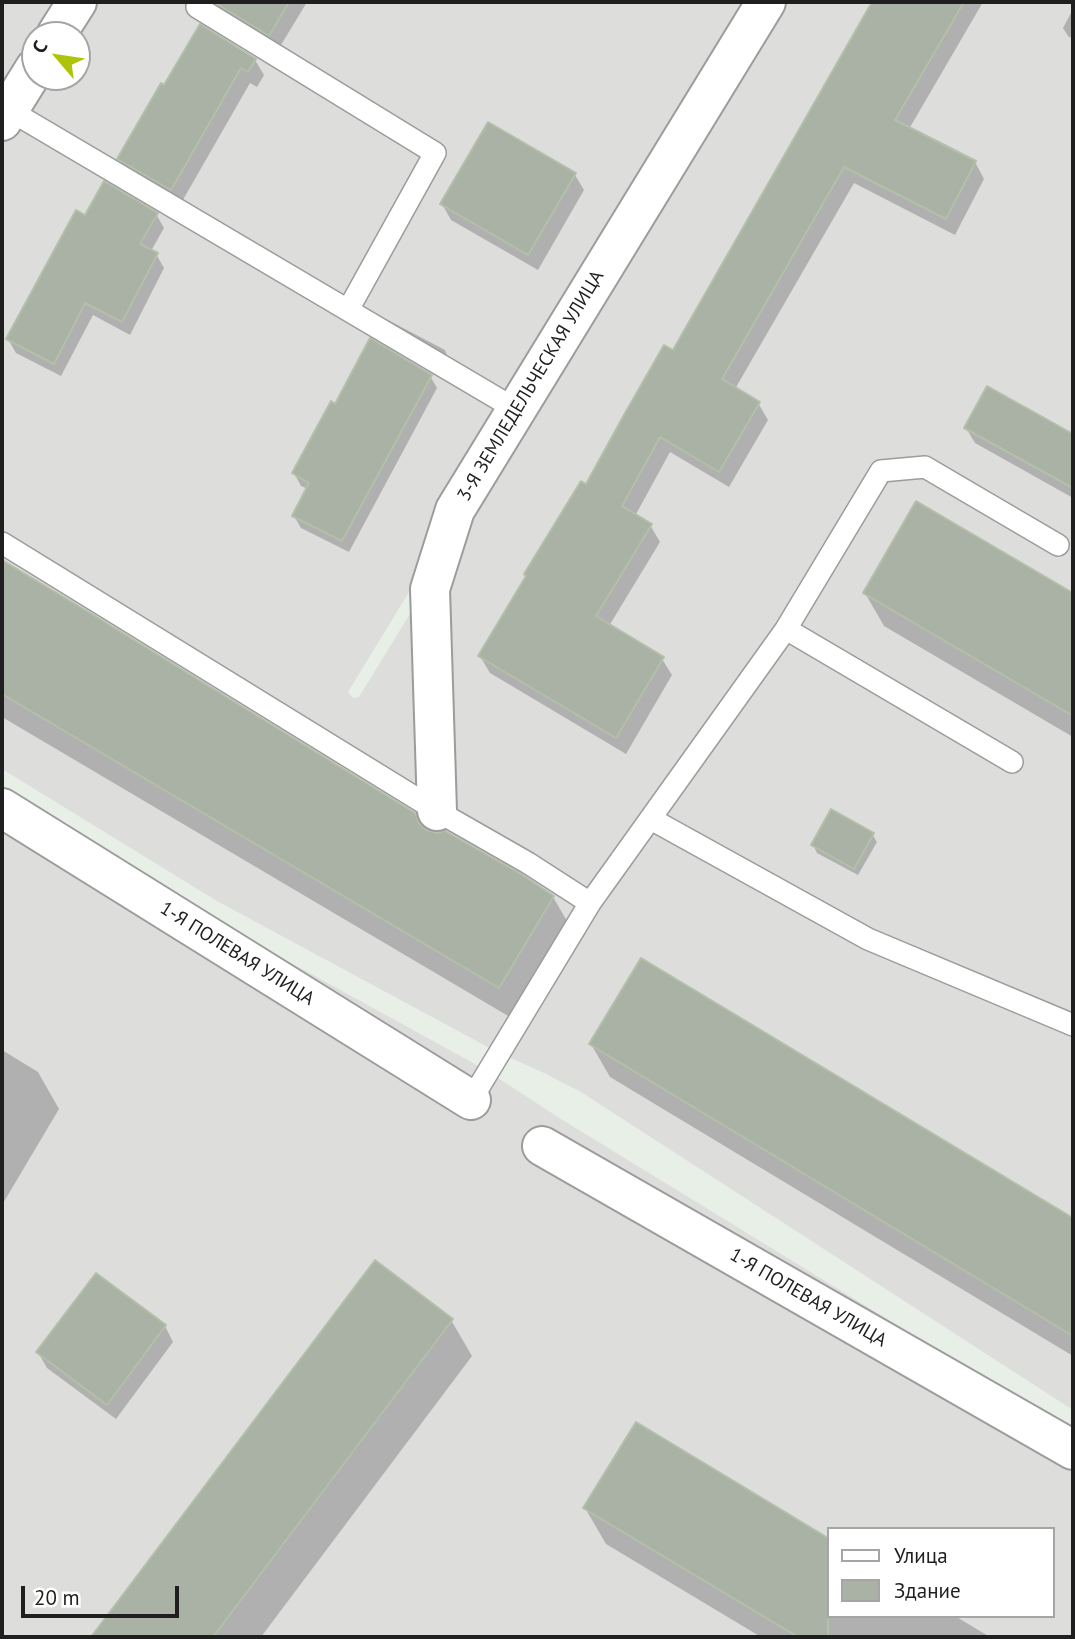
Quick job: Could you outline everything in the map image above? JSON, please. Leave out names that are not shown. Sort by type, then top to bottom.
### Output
[{"type":"street","points":[[65,21],[77,2]]},
{"type":"street","name":"3-Я ЗЕМЛЕДЕЛЬЧЕСКАЯ УЛИЦА","points":[[437,811],[430,589],[455,510],[766,2]]},
{"type":"street","points":[[5,115],[21,90]]},
{"type":"street","name":"1-Я ПОЛЕВАЯ УЛИЦА","points":[[2,808],[471,1100]]},
{"type":"street","name":"1-Я ПОЛЕВАЯ УЛИЦА","points":[[542,1146],[1073,1450]]},
{"type":"lane","points":[[197,7],[435,153],[348,310]]},
{"type":"lane","points":[[5,115],[348,310],[517,410]]},
{"type":"lane","points":[[471,1100],[590,903],[786,629],[881,471],[925,467],[1058,545]]},
{"type":"lane","points":[[2,542],[590,903]]},
{"type":"lane","points":[[786,629],[1012,762]]},
{"type":"lane","points":[[651,819],[867,939],[1073,1025]]},
{"type":"shaded area","points":[[2,2],[67,2],[54,21],[21,21],[21,69],[2,97]]},
{"type":"shaded area","points":[[83,2],[769,2],[348,692],[353,698],[359,697],[785,2],[1073,2],[1073,1410],[581,1092],[497,1052],[217,901],[2,769],[2,120],[24,91],[91,91],[91,21],[80,21]]},
{"type":"shaded area","points":[[2,804],[484,1069],[1073,1433],[1073,1637],[2,1637]]},
{"type":"building","points":[[214,2],[289,2],[269,36]]},
{"type":"building","points":[[872,2],[964,2],[895,120],[976,161],[946,219],[844,167],[722,379],[760,402],[719,472],[660,437],[622,506],[652,524],[596,616],[664,657],[616,738],[478,656],[581,481],[586,484],[664,345],[673,350]]},
{"type":"building","points":[[200,24],[256,59],[248,72],[241,68],[171,190],[117,159],[161,83],[164,85]]},
{"type":"building","points":[[488,122],[576,173],[528,255],[440,204]]},
{"type":"building","points":[[104,181],[158,213],[140,244],[158,253],[122,322],[85,303],[54,364],[6,339],[76,210],[85,215]]},
{"type":"building","points":[[370,338],[432,375],[342,541],[292,516],[309,483],[292,473],[331,401],[335,404]]},
{"type":"building","points":[[987,386],[1073,434],[1073,488],[964,428]]},
{"type":"building","points":[[916,501],[1073,593],[1073,716],[863,593]]},
{"type":"building","points":[[2,560],[415,813],[426,830],[437,833],[445,831],[554,896],[499,988],[2,694]]},
{"type":"building","points":[[831,809],[874,833],[854,869],[811,845]]},
{"type":"building","points":[[641,958],[1073,1218],[1073,1336],[589,1044]]},
{"type":"building","points":[[375,1260],[453,1319],[213,1637],[91,1637]]},
{"type":"building","points":[[96,1273],[166,1325],[107,1405],[36,1352]]},
{"type":"building","points":[[636,1422],[827,1537],[828,1637],[798,1637],[583,1508]]}]
